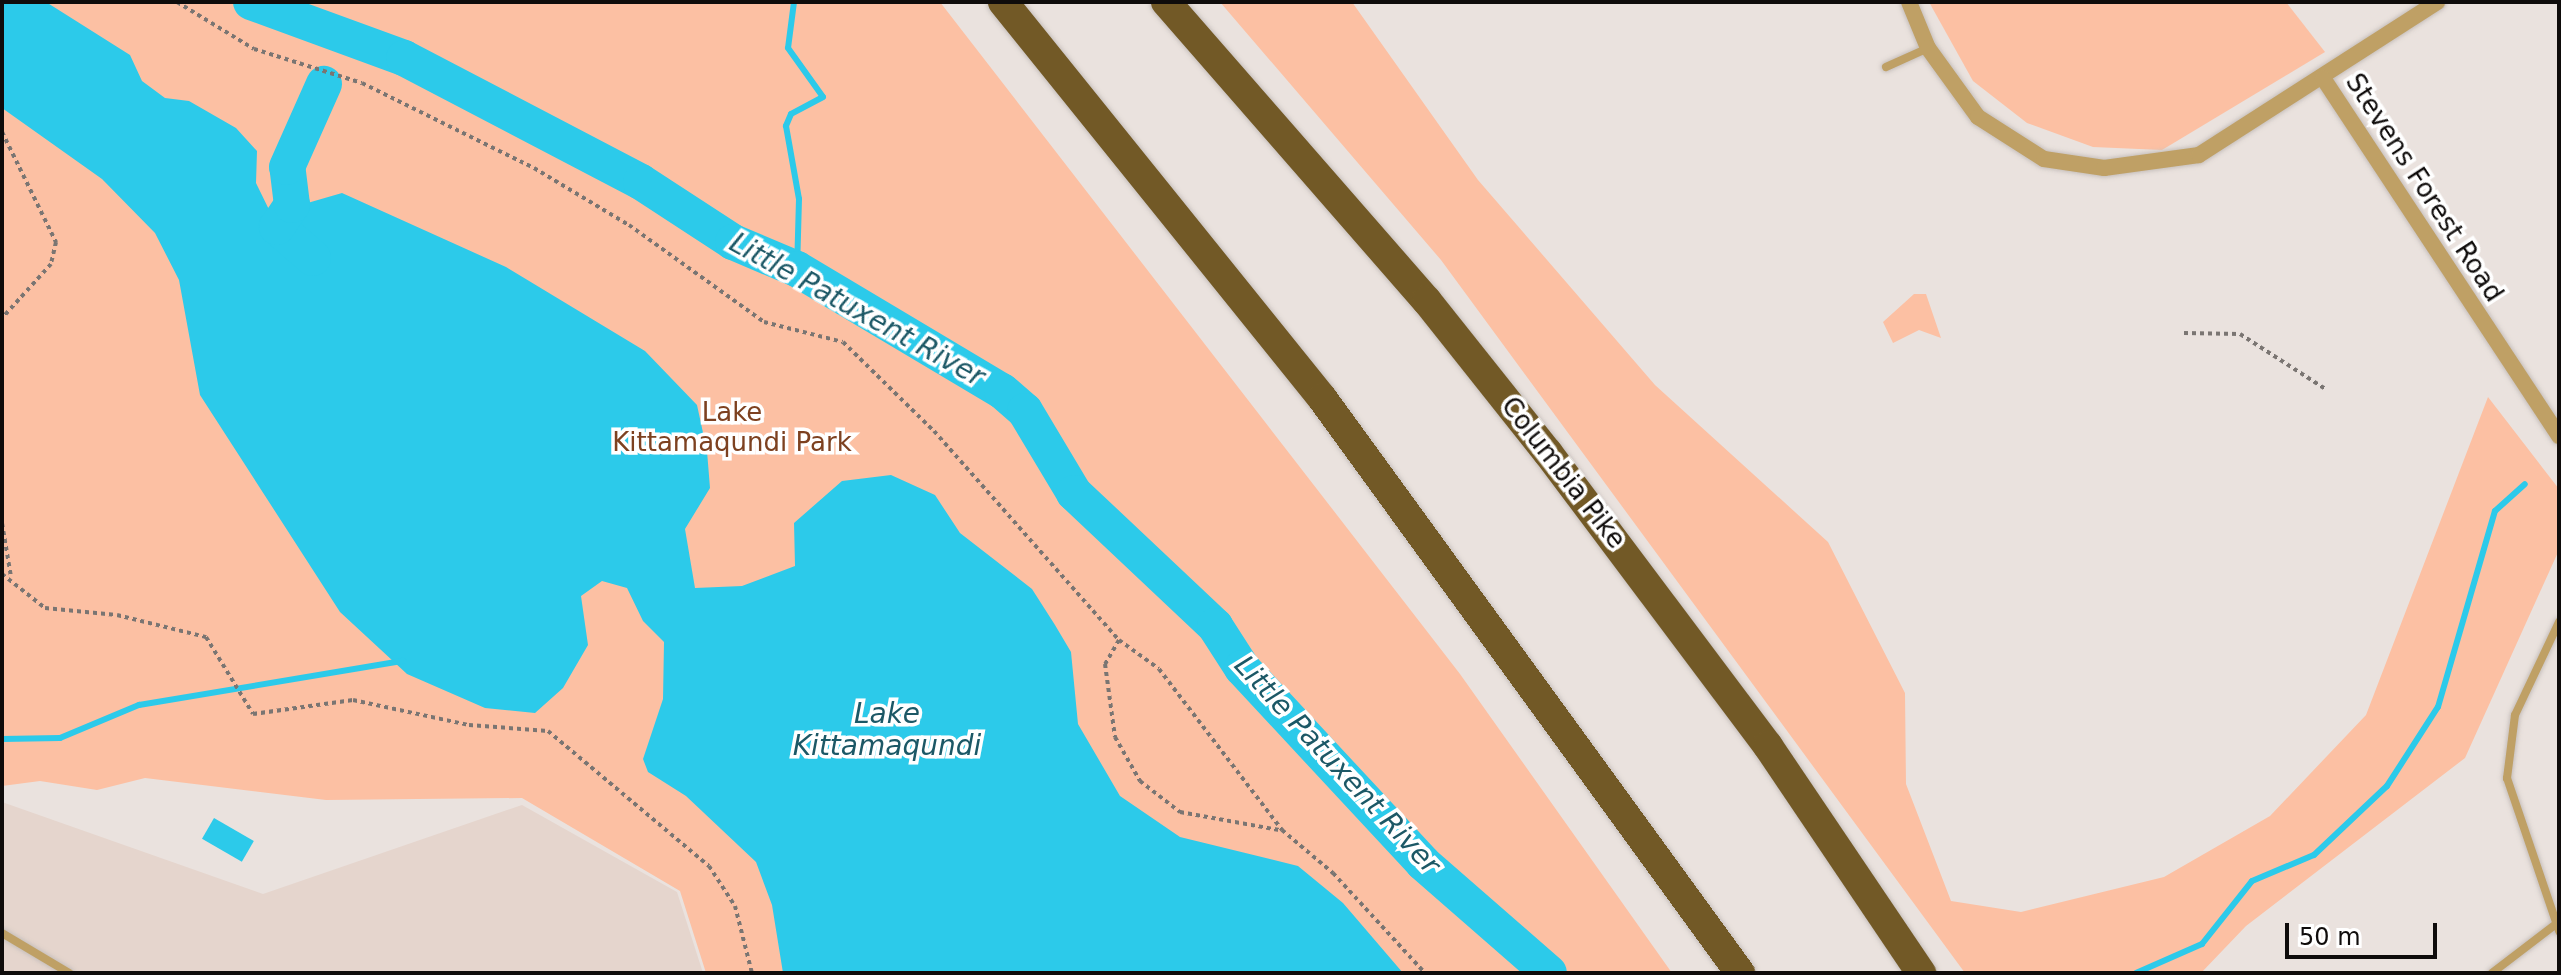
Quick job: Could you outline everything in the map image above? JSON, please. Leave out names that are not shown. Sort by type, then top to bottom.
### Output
[{"type":"highway","points":[[1003,2],[1322,398],[1740,973]]},
{"type":"highway","name":"Columbia Pike","points":[[1166,2],[1427,301],[1605,527],[1768,746],[1921,973]]},
{"type":"street","name":"Stevens Forest Road","points":[[1909,2],[1928,48],[1956,93],[2001,135],[2044,159],[2104,168],[2199,155],[2323,78],[2559,436]]},
{"type":"street","points":[[2323,78],[2437,2]]},
{"type":"lane","points":[[1886,67],[1928,48]]},
{"type":"lane","points":[[2492,973],[2558,928],[2507,778],[2515,715],[2559,622]]},
{"type":"lane","points":[[2,933],[69,973]]},
{"type":"path","points":[[177,2],[254,49],[362,83],[534,168],[629,225],[764,322],[843,342],[934,431],[1119,640],[1188,702],[1282,830],[1333,873],[1425,973]]},
{"type":"path","points":[[2,132],[56,242],[51,264],[2,318]]},
{"type":"path","points":[[2184,333],[2240,334],[2327,390]]},
{"type":"path","points":[[2,523],[11,577]]},
{"type":"path","points":[[2,574],[11,577],[45,608],[117,615],[206,637],[230,671],[243,704],[268,715],[353,700],[397,706],[469,725],[532,725],[566,745],[709,866],[735,906],[752,973]]},
{"type":"path","points":[[1119,640],[1105,664],[1115,737],[1140,781],[1180,812],[1282,830]]},
{"type":"shaded area","points":[[2,802],[263,894],[522,805],[677,892],[703,973],[2,973]]},
{"type":"green space","name":"Lake Kittamaqundi Park","points":[[2,2],[940,2],[1460,674],[1672,973],[706,973],[680,891],[522,798],[326,800],[145,778],[97,790],[40,781],[2,786]]},
{"type":"green space","points":[[1220,2],[1352,2],[1478,180],[1655,385],[1828,542],[1905,693],[1906,784],[1951,901],[2021,912],[2164,877],[2270,816],[2366,715],[2488,397],[2559,489],[2559,550],[2465,758],[2246,926],[2201,973],[1965,973],[1441,260]]},
{"type":"green space","points":[[1929,2],[2286,2],[2325,52],[2162,150],[2093,147],[2027,123],[1973,81]]},
{"type":"green space","points":[[1914,294],[1926,294],[1941,338],[1919,330],[1893,343],[1883,322]]},
{"type":"water","name":"Lake Kittamaqundi","points":[[2,2],[46,2],[130,55],[142,81],[165,98],[189,101],[236,128],[257,151],[256,183],[277,226],[304,204],[342,193],[506,267],[645,351],[697,405],[707,451],[710,488],[685,529],[695,588],[742,586],[795,566],[794,523],[842,481],[891,475],[935,495],[960,533],[1032,589],[1055,625],[1071,652],[1078,724],[1120,796],[1180,837],[1298,866],[1343,903],[1403,973],[783,973],[772,905],[756,862],[686,796],[648,772],[643,759],[663,699],[664,642],[643,621],[627,588],[602,581],[581,596],[588,645],[563,688],[535,713],[485,708],[407,674],[340,612],[200,395],[179,280],[155,233],[102,179],[2,108]]},
{"type":"water","points":[[214,818],[254,841],[242,862],[202,839]]},
{"type":"waterway","name":"Little Patuxent River","points":[[251,2],[404,58],[641,182],[733,242],[797,269],[1002,391],[1025,411],[1074,493],[1215,626],[1242,668],[1423,863],[1549,973]]},
{"type":"waterway","points":[[794,2],[788,48],[823,97],[791,114],[786,126],[799,199],[797,269]]},
{"type":"waterway","points":[[313,258],[277,227],[292,205],[287,167],[324,84]]},
{"type":"waterway","points":[[2136,973],[2202,944],[2252,881],[2314,855],[2387,786],[2438,707],[2495,511],[2525,484]]},
{"type":"waterway","points":[[2,739],[60,738],[139,705],[403,661]]}]
